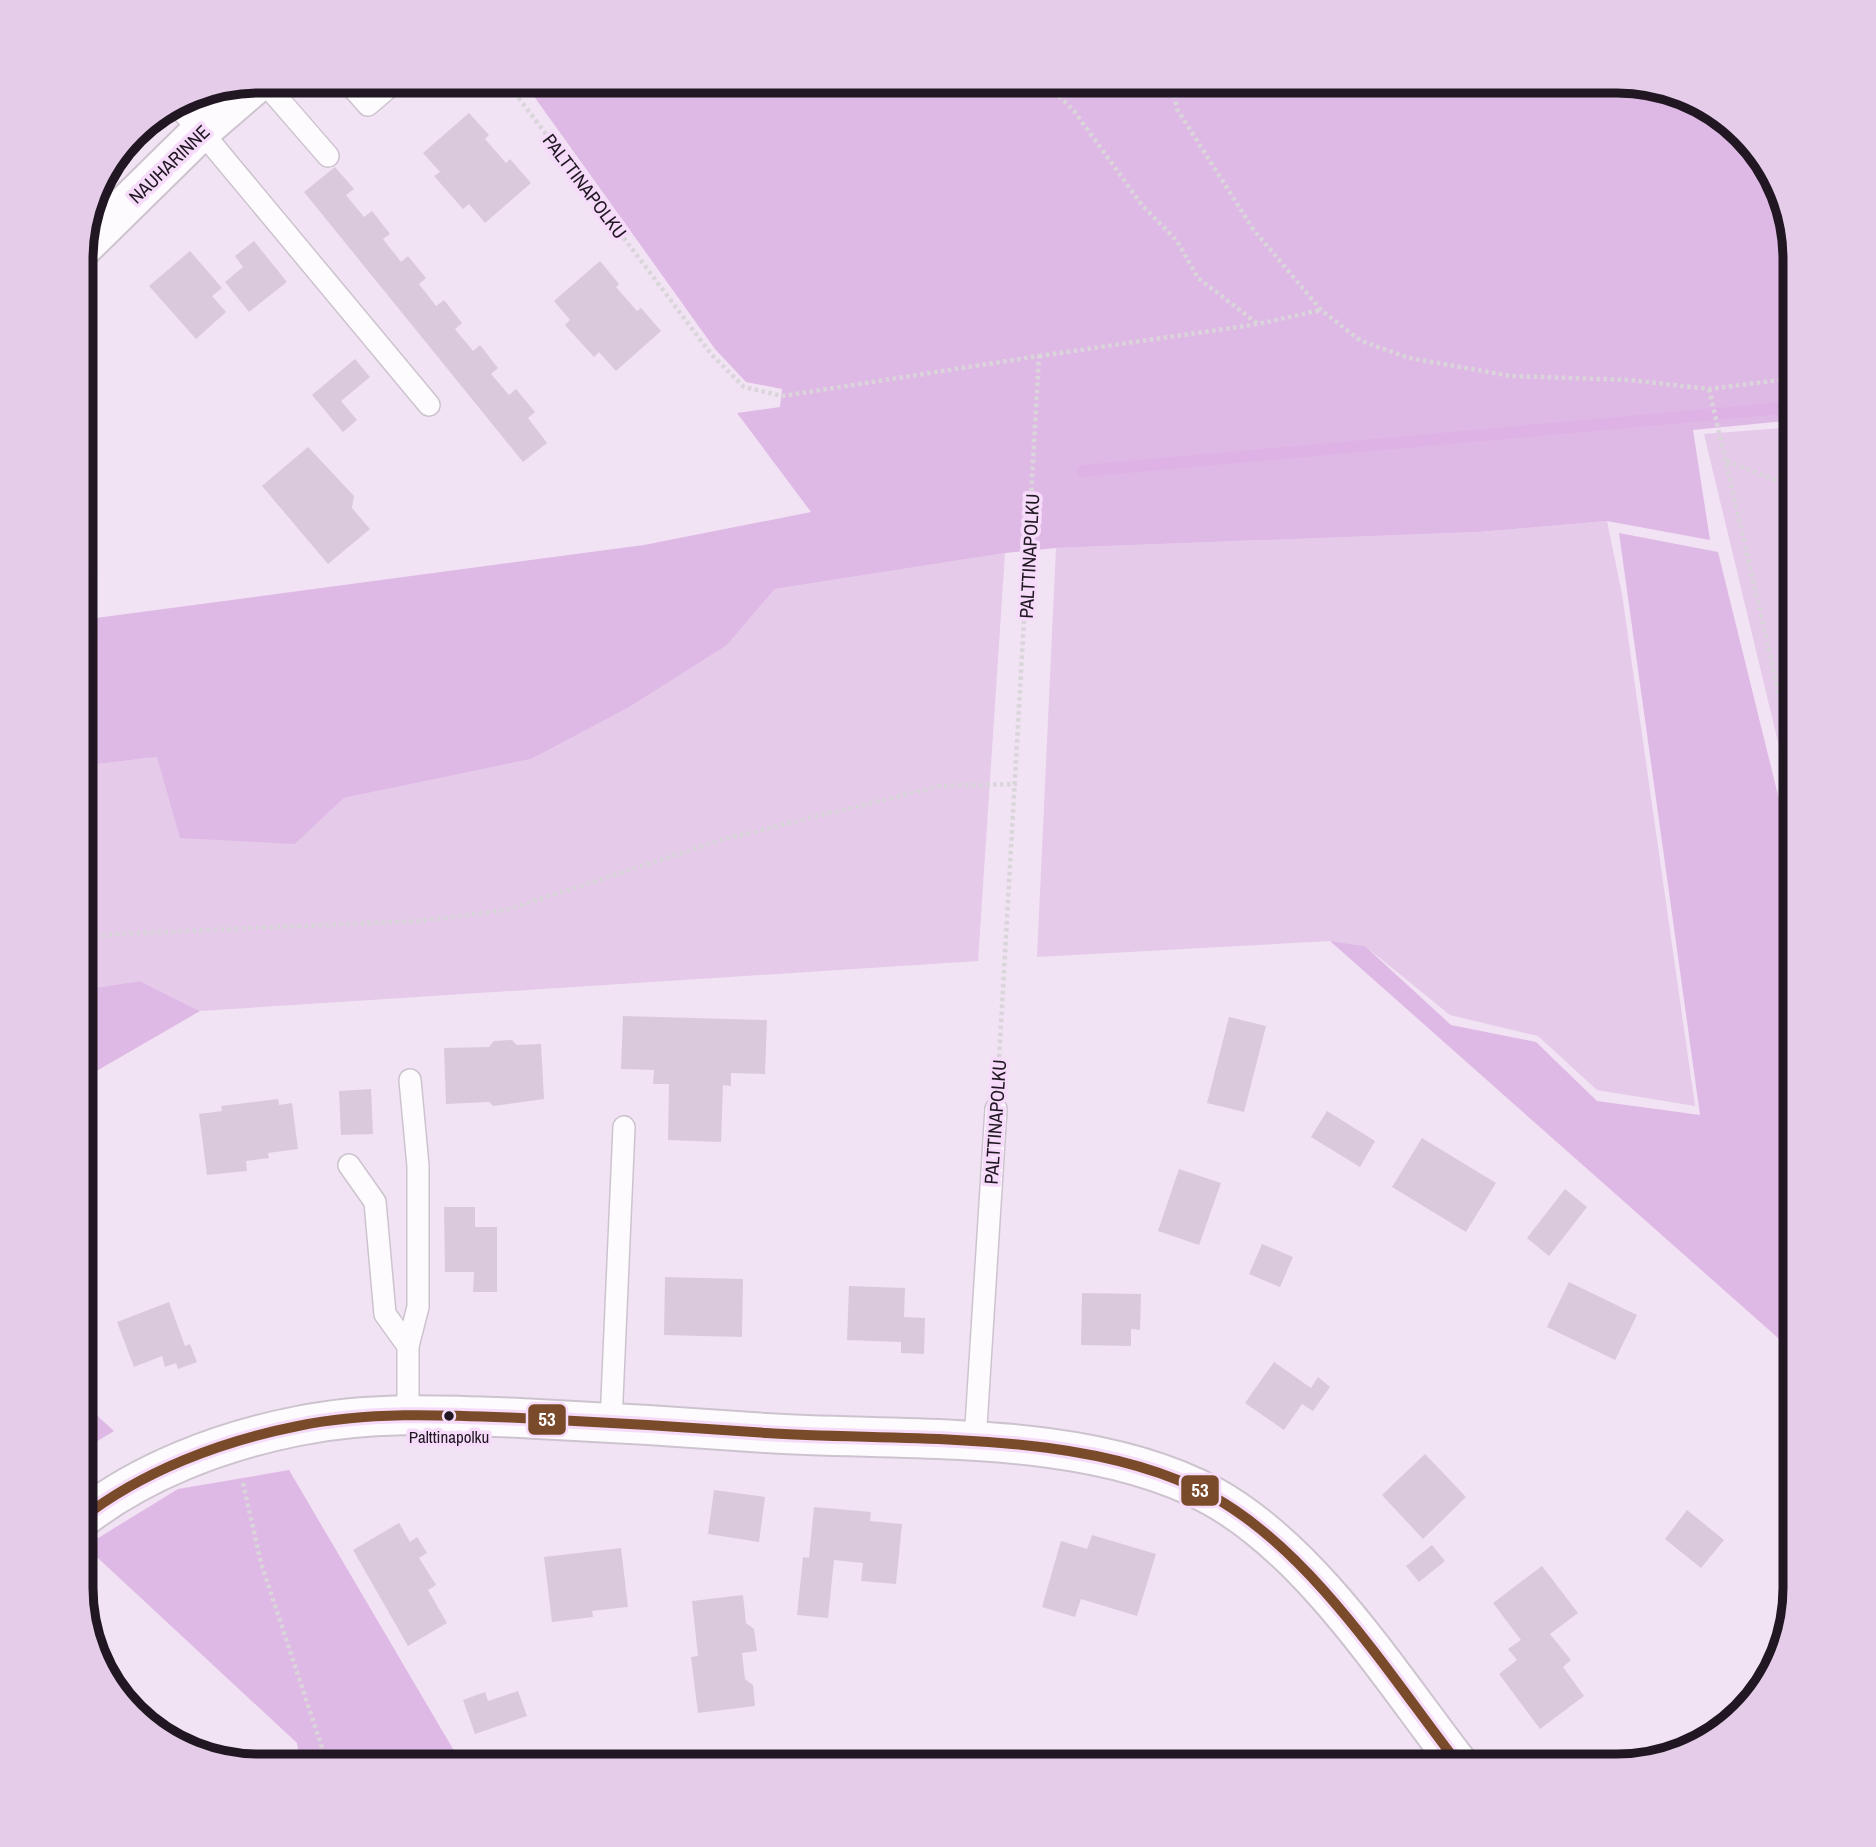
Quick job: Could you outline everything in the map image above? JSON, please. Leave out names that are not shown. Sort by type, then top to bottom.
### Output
[{"type":"street","name":"NAUHARINNE","points":[[94,236],[201,131],[245,93]]},
{"type":"street","points":[[93,1511],[157,1471],[234,1442],[299,1425],[408,1413],[975,1442],[1110,1458],[1182,1482],[1242,1515],[1275,1540],[1342,1613],[1451,1754]]},
{"type":"lane","points":[[272,93],[328,156]]},
{"type":"lane","points":[[358,93],[368,105],[381,93]]},
{"type":"lane","points":[[182,112],[429,405]]},
{"type":"lane","points":[[408,1413],[408,1346],[418,1307],[418,1166],[410,1080]]},
{"type":"lane","name":"PALTTINAPOLKU","points":[[975,1442],[996,1109]]},
{"type":"lane","points":[[611,1422],[624,1126]]},
{"type":"lane","points":[[349,1165],[375,1202],[385,1314],[408,1346]]},
{"type":"path","name":"PALTTINAPOLKU","points":[[516,93],[711,354],[744,387],[782,396],[1039,356],[1017,784],[996,1109]]},
{"type":"path","points":[[1056,93],[1073,111],[1142,205],[1177,241],[1198,278],[1258,324]]},
{"type":"path","points":[[1174,93],[1177,109],[1253,229],[1321,310],[1361,341],[1409,358],[1511,376],[1630,380],[1709,389],[1783,380]]},
{"type":"path","points":[[1039,356],[1258,324],[1321,310]]},
{"type":"path","points":[[1709,389],[1783,707]]},
{"type":"path","points":[[1726,461],[1776,480],[1783,479]]},
{"type":"path","points":[[93,937],[116,934],[419,921],[506,910],[725,839],[926,789],[1017,784]]},
{"type":"path","points":[[243,1481],[261,1563],[324,1754]]},
{"type":"shaded area","points":[[532,93],[1639,94],[1681,105],[1718,127],[1735,141],[1755,167],[1771,195],[1778,216],[1783,248],[1783,421],[1693,430],[1710,540],[1607,521],[1480,532],[1056,548],[1005,553],[775,589],[727,645],[629,707],[531,759],[344,798],[295,844],[180,838],[157,757],[93,765],[93,618],[644,545],[811,512],[737,413],[780,407],[782,389],[746,382],[715,349]]},
{"type":"shaded area","points":[[1783,428],[1783,763],[1704,434]]},
{"type":"shaded area","points":[[1607,521],[1622,594],[1695,1106],[1597,1090],[1538,1036],[1450,1015],[1365,946],[1330,941],[1037,957],[1056,548],[1480,532]]},
{"type":"shaded area","points":[[1619,533],[1718,552],[1783,815],[1783,1342],[1330,941],[1365,946],[1451,1025],[1536,1042],[1597,1101],[1700,1115]]},
{"type":"shaded area","points":[[1005,553],[978,961],[200,1011],[140,981],[93,988],[93,765],[157,757],[295,844],[344,798],[531,759],[727,645],[775,589]]},
{"type":"shaded area","points":[[140,981],[200,1011],[93,1073],[93,988]]},
{"type":"shaded area","points":[[93,1412],[114,1431],[93,1444]]},
{"type":"shaded area","points":[[289,1470],[456,1754],[299,1754],[297,1743],[93,1553],[93,1541],[178,1489]]},
{"type":"building","points":[[469,113],[489,135],[485,139],[506,163],[510,159],[531,183],[485,223],[469,204],[463,209],[434,176],[440,172],[423,153]]},
{"type":"building","points":[[335,167],[354,189],[346,195],[364,217],[372,211],[390,234],[383,239],[401,262],[408,256],[426,278],[419,284],[436,306],[444,300],[462,323],[455,329],[473,351],[480,345],[498,368],[491,374],[509,395],[516,389],[535,412],[528,418],[547,443],[523,462],[304,192]]},
{"type":"building","points":[[254,241],[287,282],[249,312],[225,282],[243,267],[235,256]]},
{"type":"building","points":[[190,251],[222,288],[212,296],[226,312],[196,339],[149,286]]},
{"type":"building","points":[[600,261],[619,284],[616,287],[637,311],[641,308],[661,331],[616,371],[599,352],[594,357],[565,325],[570,320],[554,301]]},
{"type":"building","points":[[355,359],[370,377],[341,401],[357,420],[343,432],[312,395]]},
{"type":"building","points":[[308,447],[354,496],[352,508],[370,529],[328,564],[262,486]]},
{"type":"building","points":[[623,1016],[767,1020],[765,1074],[731,1073],[731,1086],[723,1085],[721,1142],[668,1140],[669,1084],[653,1084],[654,1070],[621,1069]]},
{"type":"building","points":[[1229,1017],[1266,1026],[1244,1112],[1207,1103]]},
{"type":"building","points":[[512,1040],[517,1045],[541,1044],[544,1099],[493,1106],[489,1102],[446,1104],[444,1048],[489,1047],[494,1041]]},
{"type":"building","points":[[371,1089],[373,1134],[341,1135],[339,1091]]},
{"type":"building","points":[[278,1099],[279,1105],[292,1103],[298,1149],[268,1153],[269,1158],[246,1161],[247,1171],[207,1175],[199,1114],[222,1111],[221,1106]]},
{"type":"building","points":[[1327,1111],[1375,1141],[1360,1167],[1311,1137]]},
{"type":"building","points":[[1422,1138],[1496,1183],[1466,1232],[1392,1187]]},
{"type":"building","points":[[1179,1169],[1221,1183],[1199,1245],[1158,1231]]},
{"type":"building","points":[[1565,1189],[1587,1207],[1549,1256],[1527,1238]]},
{"type":"building","points":[[444,1207],[475,1207],[475,1227],[497,1227],[497,1292],[473,1292],[474,1272],[445,1272]]},
{"type":"building","points":[[1262,1244],[1293,1257],[1280,1287],[1249,1274]]},
{"type":"building","points":[[665,1277],[743,1279],[742,1337],[664,1335]]},
{"type":"building","points":[[1569,1282],[1637,1315],[1615,1360],[1547,1327]]},
{"type":"building","points":[[849,1286],[905,1288],[904,1317],[925,1318],[924,1354],[901,1353],[901,1342],[847,1340]]},
{"type":"building","points":[[1082,1293],[1141,1294],[1140,1330],[1131,1329],[1131,1346],[1081,1345]]},
{"type":"building","points":[[169,1302],[185,1346],[190,1344],[197,1362],[178,1369],[176,1363],[165,1367],[162,1356],[134,1367],[117,1322]]},
{"type":"building","points":[[1274,1362],[1311,1388],[1318,1377],[1330,1387],[1313,1411],[1302,1404],[1284,1430],[1245,1403]]},
{"type":"building","points":[[1425,1454],[1466,1497],[1423,1539],[1382,1495]]},
{"type":"building","points":[[714,1490],[765,1497],[759,1542],[708,1534]]},
{"type":"building","points":[[814,1507],[871,1512],[870,1521],[902,1524],[896,1584],[861,1581],[863,1563],[834,1560],[828,1618],[797,1615],[803,1557],[809,1558]]},
{"type":"building","points":[[1687,1510],[1724,1540],[1701,1568],[1665,1539]]},
{"type":"building","points":[[399,1523],[410,1542],[417,1537],[427,1553],[419,1558],[436,1585],[428,1590],[447,1623],[408,1646],[353,1550]]},
{"type":"building","points":[[1092,1535],[1156,1554],[1137,1616],[1081,1599],[1075,1617],[1042,1607],[1061,1541],[1087,1549]]},
{"type":"building","points":[[1432,1545],[1445,1561],[1419,1582],[1406,1566]]},
{"type":"building","points":[[621,1548],[628,1607],[592,1611],[593,1617],[552,1622],[544,1557]]},
{"type":"building","points":[[1542,1566],[1578,1613],[1550,1634],[1571,1660],[1563,1667],[1584,1696],[1540,1729],[1499,1674],[1517,1660],[1508,1649],[1521,1640],[1493,1603]]},
{"type":"building","points":[[743,1595],[746,1623],[754,1629],[757,1651],[742,1653],[745,1679],[753,1685],[755,1706],[698,1713],[691,1657],[698,1656],[692,1601]]},
{"type":"building","points":[[518,1691],[527,1716],[475,1734],[463,1700],[485,1692],[488,1701]]},
{"type":"waterway","points":[[1083,471],[1783,408]]},
{"type":"transit line","name":"53","points":[[93,1510],[156,1472],[212,1449],[298,1426],[381,1416],[520,1418],[820,1436],[995,1442],[1109,1459],[1163,1474],[1212,1496],[1249,1520],[1284,1549],[1348,1618],[1451,1754]]},
{"type":"place","name":"Palttinapolku","points":[[449,1416]]}]
